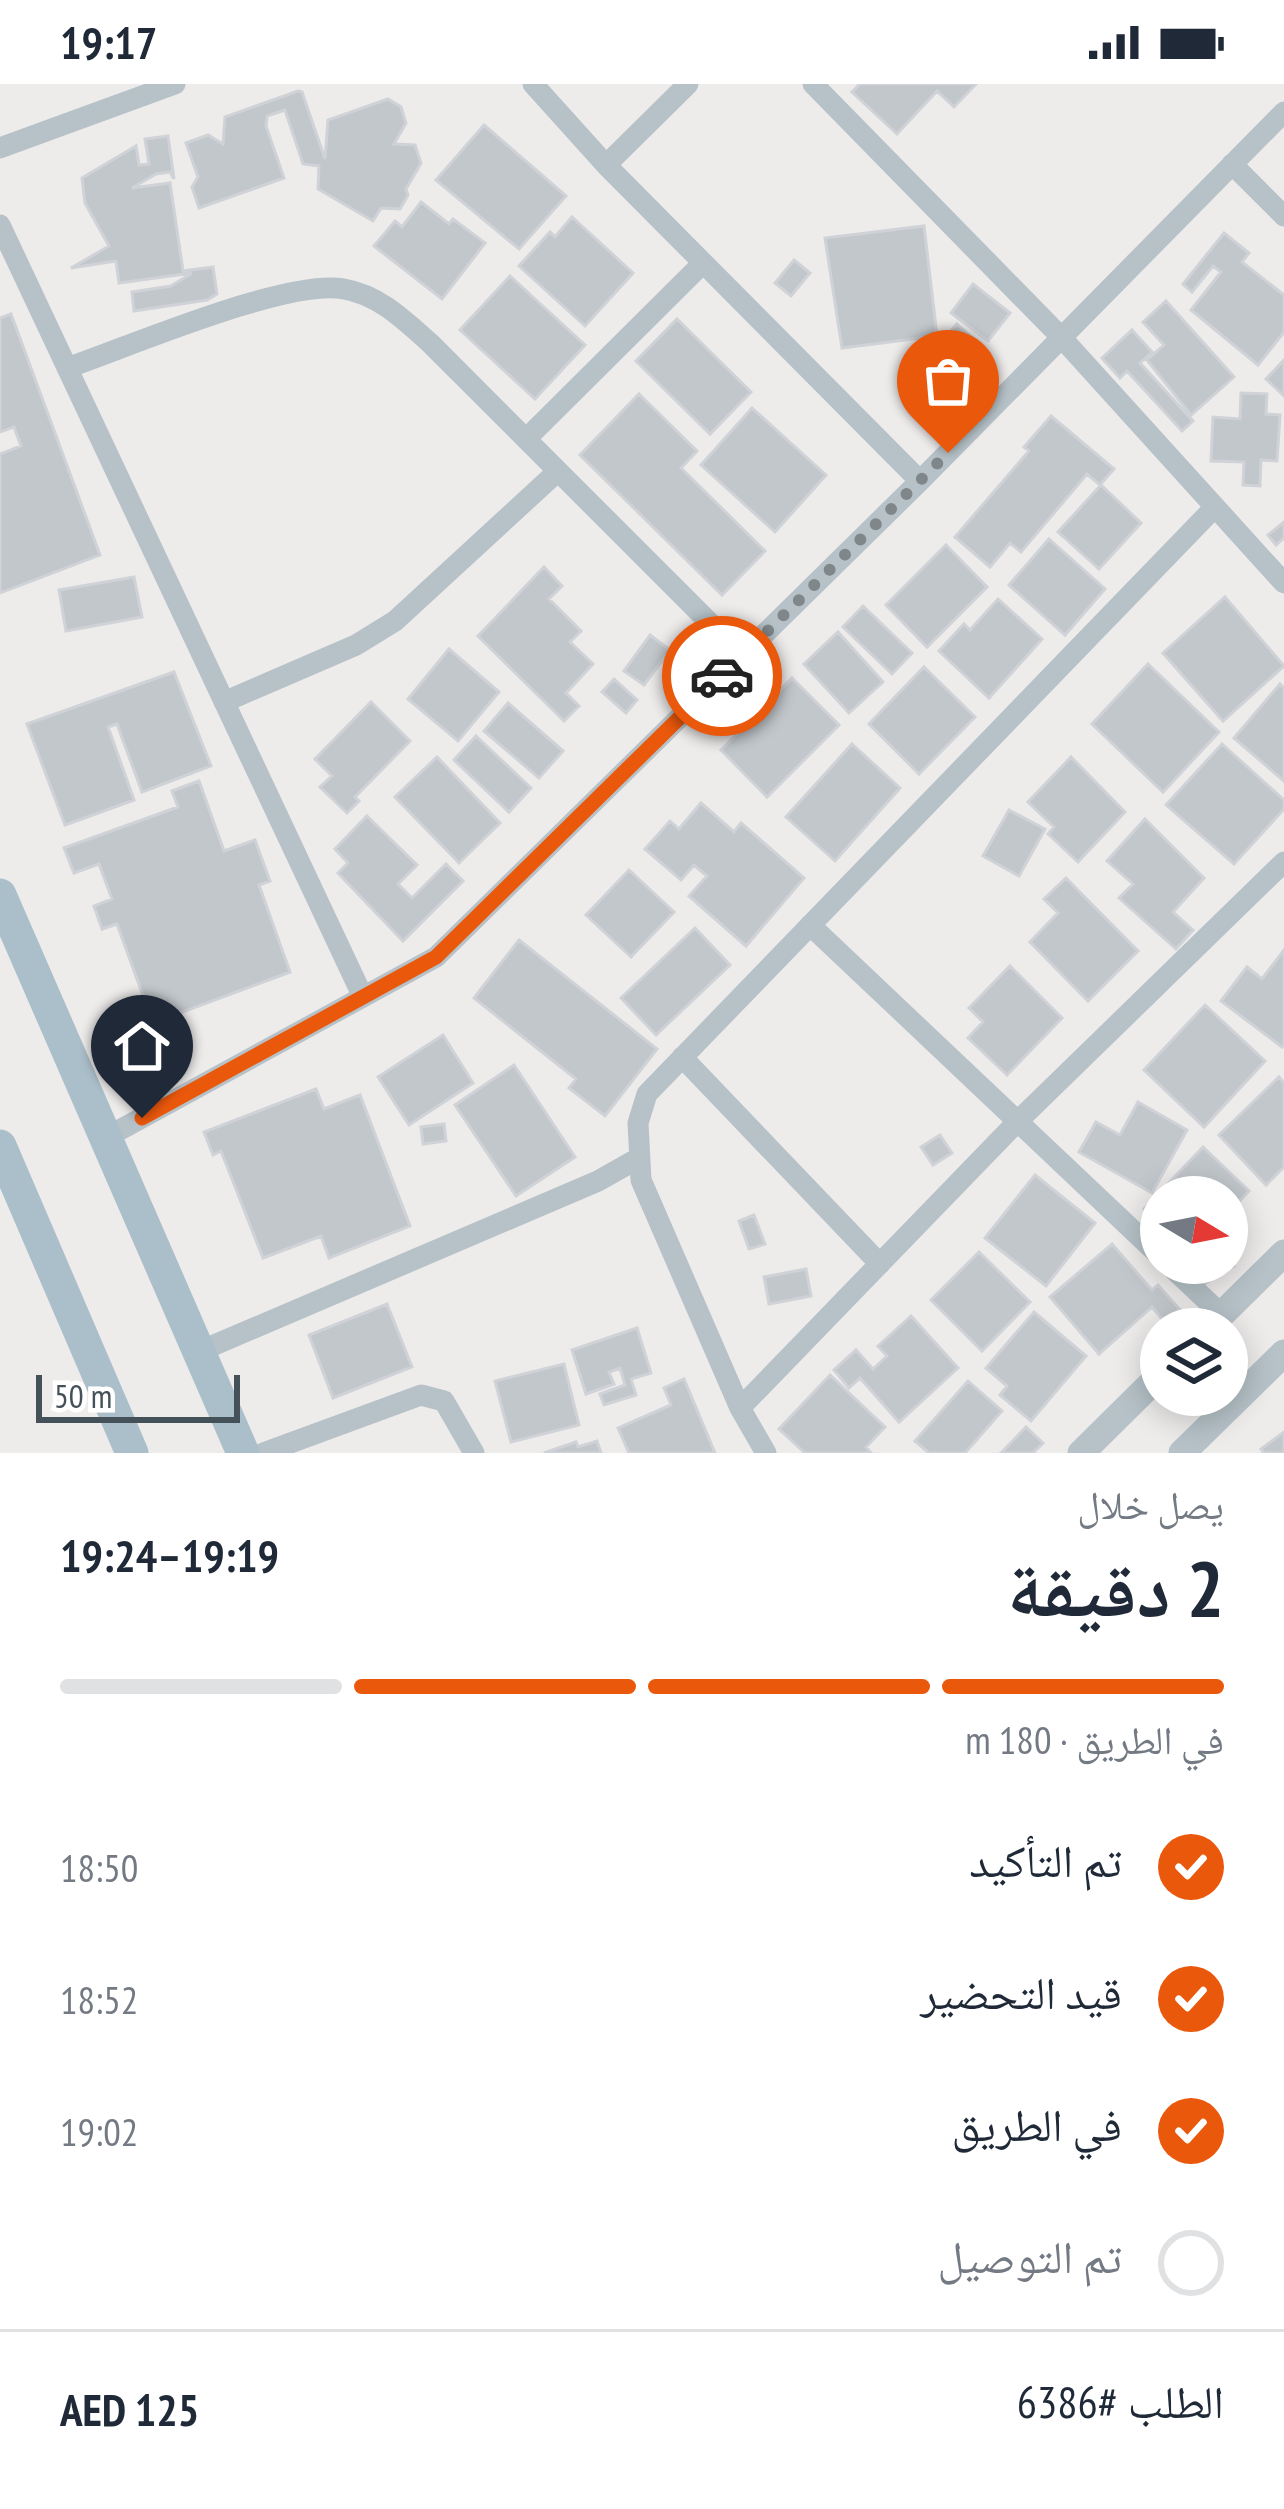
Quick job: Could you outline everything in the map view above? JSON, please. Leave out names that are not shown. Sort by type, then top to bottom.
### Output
[{"type":"main road","points":[[0,895],[243,1453]]},
{"type":"main road","points":[[0,1146],[11,1187],[132,1453]]},
{"type":"street","points":[[0,148],[175,84]]},
{"type":"street","points":[[533,84],[606,165],[920,482]]},
{"type":"street","points":[[606,165],[688,84]]},
{"type":"street","points":[[814,84],[1060,338],[1284,583]]},
{"type":"street","points":[[105,1138],[436,957],[920,482],[1284,112]]},
{"type":"street","points":[[1232,164],[1284,217]]},
{"type":"street","points":[[0,226],[363,997]]},
{"type":"street","points":[[526,439],[704,263]]},
{"type":"street","points":[[67,368],[289,292],[308,287],[348,289],[400,317],[742,656]]},
{"type":"street","points":[[224,702],[356,645],[395,621],[558,472]]},
{"type":"street","points":[[766,1453],[740,1408],[640,1180],[638,1123],[647,1094],[1214,508]]},
{"type":"street","points":[[740,1408],[1018,1121],[1284,862]]},
{"type":"street","points":[[810,925],[1140,1237]]},
{"type":"street","points":[[682,1057],[880,1264]]},
{"type":"street","points":[[198,1352],[598,1181],[637,1159]]},
{"type":"street","points":[[1228,1308],[1284,1253]]},
{"type":"street","points":[[1183,1284],[1203,1308]]},
{"type":"street","points":[[1182,1453],[1284,1353]]},
{"type":"street","points":[[263,1453],[421,1395],[444,1401],[473,1453]]},
{"type":"street","points":[[1081,1453],[1140,1395]]},
{"type":"building","points":[[860,84],[976,84],[954,107],[937,91],[897,134],[852,92]]},
{"type":"building","points":[[298,91],[325,159],[328,120],[388,99],[401,107],[406,123],[394,144],[415,145],[421,163],[400,209],[381,208],[373,221],[318,189],[319,166],[303,164],[285,110],[267,116],[266,126],[284,178],[199,208],[192,187],[198,177],[186,143],[208,135],[223,144],[225,117]]},
{"type":"building","points":[[484,125],[566,196],[519,249],[436,180]]},
{"type":"building","points":[[168,136],[174,179],[170,172],[156,174],[132,188],[170,183],[183,271],[213,267],[217,294],[207,300],[134,311],[132,292],[171,286],[192,273],[119,283],[116,261],[71,268],[109,246],[85,203],[82,178],[136,146],[139,165],[149,164],[145,139]]},
{"type":"building","points":[[421,202],[485,243],[442,299],[374,246],[395,221],[402,227]]},
{"type":"building","points":[[572,217],[633,273],[585,326],[519,266],[550,232],[555,237]]},
{"type":"building","points":[[924,226],[937,336],[842,348],[825,238]]},
{"type":"building","points":[[1224,233],[1249,253],[1242,262],[1284,295],[1284,332],[1258,365],[1191,310],[1221,272],[1213,266],[1192,292],[1183,284]]},
{"type":"building","points":[[794,260],[810,273],[791,296],[775,283]]},
{"type":"building","points":[[510,276],[585,345],[535,399],[460,330]]},
{"type":"building","points":[[973,284],[1010,313],[988,341],[951,313]]},
{"type":"building","points":[[1166,301],[1234,377],[1191,415],[1147,360],[1164,345],[1143,322]]},
{"type":"building","points":[[11,314],[100,555],[0,593],[0,454],[21,446],[14,427],[0,432],[0,318]]},
{"type":"building","points":[[677,319],[751,392],[710,434],[636,361]]},
{"type":"building","points":[[957,324],[989,353],[955,391],[923,362]]},
{"type":"building","points":[[1132,330],[1152,352],[1140,363],[1193,421],[1182,431],[1127,371],[1120,378],[1102,358]]},
{"type":"building","points":[[1284,360],[1284,396],[1266,379]]},
{"type":"building","points":[[1241,393],[1267,394],[1266,414],[1280,415],[1277,461],[1261,460],[1260,486],[1243,485],[1244,462],[1211,461],[1213,417],[1240,419]]},
{"type":"building","points":[[639,394],[697,451],[681,468],[765,551],[722,595],[580,455]]},
{"type":"building","points":[[752,408],[826,475],[775,532],[701,465]]},
{"type":"building","points":[[1051,416],[1114,469],[1100,485],[1087,474],[1021,552],[1010,543],[990,567],[955,537],[1029,451],[1024,447]]},
{"type":"building","points":[[1101,485],[1141,523],[1099,569],[1058,532]]},
{"type":"building","points":[[1284,522],[1284,538],[1276,545],[1268,535]]},
{"type":"building","points":[[1049,539],[1105,589],[1065,635],[1009,585]]},
{"type":"building","points":[[946,545],[987,587],[927,647],[886,605]]},
{"type":"building","points":[[544,567],[562,586],[549,599],[581,631],[570,642],[593,664],[566,693],[579,706],[564,721],[478,636]]},
{"type":"building","points":[[134,577],[142,617],[66,631],[59,590]]},
{"type":"building","points":[[1225,597],[1284,666],[1223,721],[1163,653]]},
{"type":"building","points":[[998,599],[1042,639],[989,698],[939,651],[964,624],[970,630]]},
{"type":"building","points":[[863,606],[912,653],[892,674],[843,627]]},
{"type":"building","points":[[838,632],[883,682],[849,713],[804,664]]},
{"type":"building","points":[[650,635],[670,650],[644,685],[624,671]]},
{"type":"building","points":[[449,649],[499,692],[458,741],[408,699]]},
{"type":"building","points":[[1148,664],[1219,732],[1163,792],[1092,724]]},
{"type":"building","points":[[924,667],[975,717],[919,774],[869,724]]},
{"type":"building","points":[[174,672],[211,766],[142,792],[117,724],[108,727],[134,800],[65,825],[27,724]]},
{"type":"building","points":[[792,678],[839,725],[767,797],[721,750]]},
{"type":"building","points":[[614,679],[637,700],[626,713],[602,692]]},
{"type":"building","points":[[1280,684],[1284,688],[1284,781],[1234,738]]},
{"type":"building","points":[[371,702],[410,741],[355,797],[359,801],[347,813],[320,787],[332,776],[315,759]]},
{"type":"building","points":[[508,703],[563,751],[539,778],[484,731]]},
{"type":"building","points":[[476,736],[531,788],[509,812],[454,760]]},
{"type":"building","points":[[852,744],[900,788],[835,861],[786,817]]},
{"type":"building","points":[[1222,744],[1284,800],[1284,809],[1234,864],[1166,805]]},
{"type":"building","points":[[437,757],[500,823],[459,863],[395,797]]},
{"type":"building","points":[[1071,757],[1125,812],[1078,862],[1048,834],[1054,827],[1028,802]]},
{"type":"building","points":[[199,781],[224,851],[255,840],[270,881],[259,885],[290,972],[153,1023],[117,924],[102,929],[94,906],[112,899],[99,864],[74,873],[64,848],[178,807],[172,791]]},
{"type":"building","points":[[701,803],[734,832],[741,823],[804,878],[746,946],[689,896],[707,876],[694,865],[681,880],[645,849],[670,821],[679,829]]},
{"type":"building","points":[[1009,810],[1045,829],[1019,876],[983,856]]},
{"type":"building","points":[[367,816],[417,865],[398,884],[412,898],[446,864],[463,881],[403,941],[338,873],[348,863],[335,849]]},
{"type":"building","points":[[1145,819],[1204,878],[1173,912],[1193,930],[1176,949],[1119,898],[1133,884],[1107,861]]},
{"type":"building","points":[[629,870],[674,912],[631,957],[586,915]]},
{"type":"building","points":[[1066,878],[1138,951],[1088,1001],[1030,942],[1058,913],[1044,899]]},
{"type":"building","points":[[695,928],[730,965],[656,1035],[621,998]]},
{"type":"building","points":[[519,940],[657,1049],[605,1116],[569,1088],[576,1079],[474,998]]},
{"type":"building","points":[[1284,950],[1282,1047],[1221,1001],[1247,967],[1262,979]]},
{"type":"building","points":[[1010,966],[1062,1018],[1007,1075],[968,1038],[983,1022],[969,1008]]},
{"type":"building","points":[[1205,1005],[1265,1061],[1204,1127],[1144,1070]]},
{"type":"building","points":[[443,1035],[473,1083],[409,1125],[378,1077]]},
{"type":"building","points":[[514,1065],[575,1157],[516,1196],[455,1105]]},
{"type":"building","points":[[1279,1077],[1284,1083],[1284,1167],[1266,1185],[1219,1135]]},
{"type":"building","points":[[316,1089],[324,1109],[360,1095],[410,1226],[329,1258],[321,1236],[263,1258],[221,1151],[213,1155],[204,1132]]},
{"type":"building","points":[[1138,1102],[1187,1130],[1161,1176],[1140,1176],[1140,1186],[1079,1152],[1096,1122],[1120,1135]]},
{"type":"building","points":[[444,1124],[446,1141],[423,1144],[421,1127]]},
{"type":"building","points":[[940,1135],[952,1153],[933,1165],[921,1147]]},
{"type":"building","points":[[1203,1147],[1233,1176],[1175,1176]]},
{"type":"building","points":[[1035,1175],[1095,1223],[1046,1286],[985,1238]]},
{"type":"building","points":[[754,1215],[765,1244],[749,1249],[739,1221]]},
{"type":"building","points":[[1112,1244],[1140,1276],[1140,1284],[1152,1290],[1158,1285],[1179,1308],[1140,1308],[1140,1318],[1099,1354],[1050,1297]]},
{"type":"building","points":[[979,1252],[1030,1302],[982,1351],[931,1300]]},
{"type":"building","points":[[806,1269],[811,1296],[769,1304],[764,1277]]},
{"type":"building","points":[[387,1304],[412,1367],[333,1398],[309,1335]]},
{"type":"building","points":[[1034,1312],[1086,1356],[1031,1421],[1000,1395],[1007,1386],[986,1368]]},
{"type":"building","points":[[911,1316],[958,1368],[899,1422],[860,1378],[849,1388],[834,1370],[856,1350],[873,1369],[887,1356],[878,1346]]},
{"type":"building","points":[[637,1328],[651,1373],[631,1379],[636,1395],[604,1405],[600,1394],[625,1385],[620,1368],[609,1372],[614,1384],[586,1394],[572,1350]]},
{"type":"building","points":[[564,1364],[579,1425],[511,1442],[495,1381]]},
{"type":"building","points":[[830,1375],[885,1427],[866,1447],[871,1453],[805,1453],[779,1429]]},
{"type":"building","points":[[684,1379],[715,1453],[629,1453],[618,1428],[671,1405],[664,1388]]},
{"type":"building","points":[[968,1381],[1002,1411],[965,1453],[929,1453],[915,1441]]},
{"type":"building","points":[[1026,1427],[1043,1443],[1033,1453],[1001,1453]]},
{"type":"building","points":[[1284,1432],[1284,1453],[1264,1453],[1261,1449]]},
{"type":"building","points":[[597,1441],[601,1453],[544,1453],[576,1442],[578,1447]]},
{"type":"way so far","points":[[722,676],[948,453]]},
{"type":"route","points":[[142,1118],[436,957],[722,676]]}]
